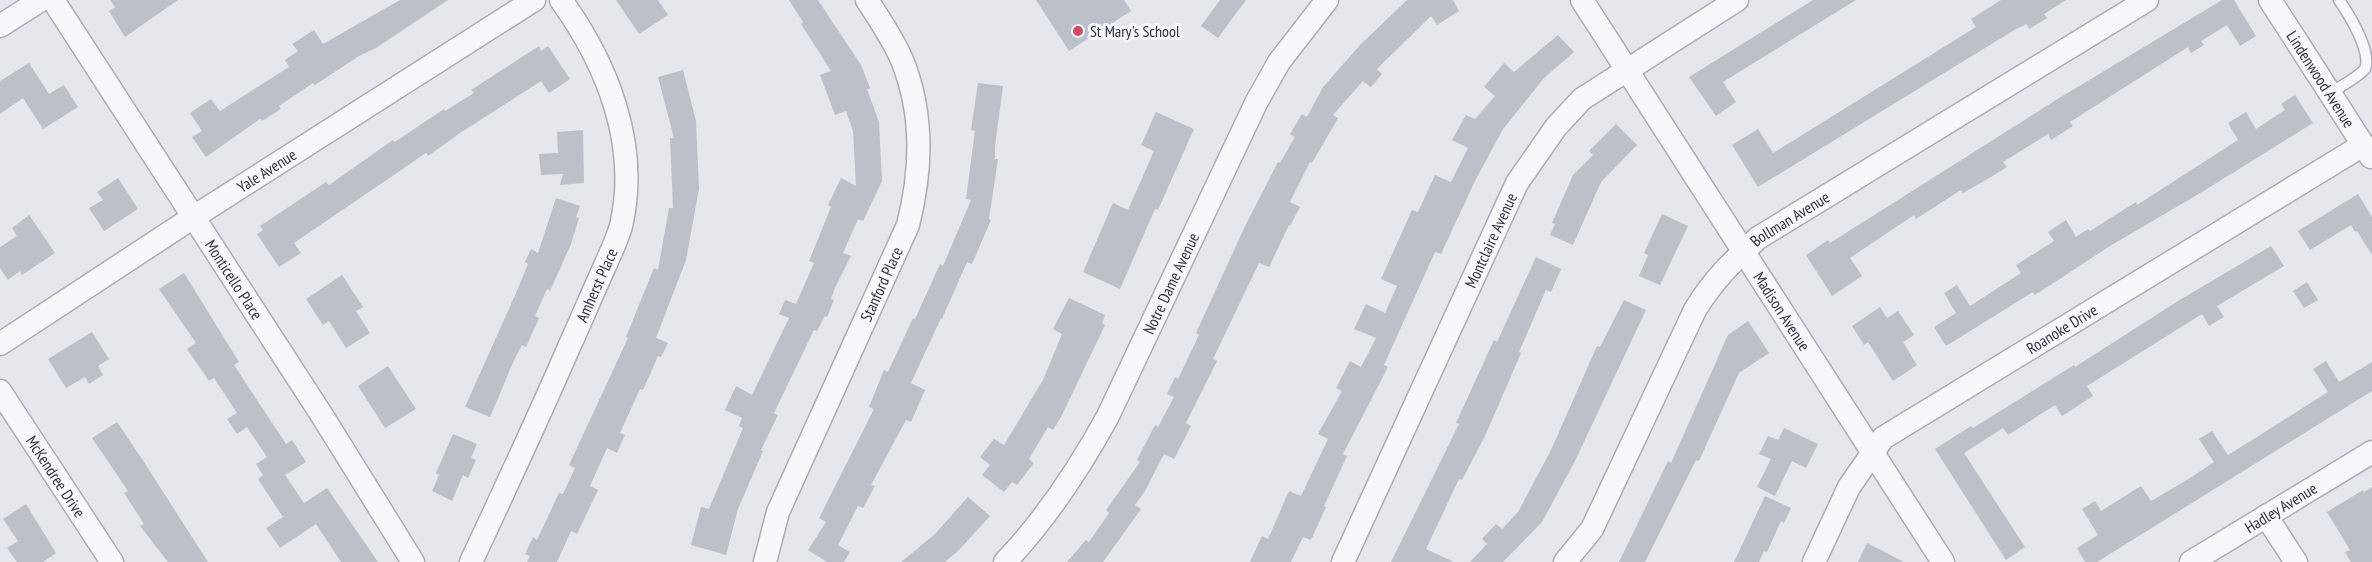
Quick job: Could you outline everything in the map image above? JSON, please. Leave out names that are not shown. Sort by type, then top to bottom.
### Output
[{"type":"street","points":[[0,26],[41,0]]},
{"type":"street","name":"Monticello Place","points":[[53,0],[192,218],[323,417],[413,562]]},
{"type":"street","name":"Yale Avenue","points":[[0,344],[192,218],[534,0]]},
{"type":"street","name":"Amherst Place","points":[[471,562],[548,397],[621,225],[625,192],[625,155],[620,123],[597,57],[581,28],[561,0]]},
{"type":"street","name":"Stanford Place","points":[[765,562],[778,512],[908,225],[916,190],[920,155],[910,88],[902,61],[890,35],[867,0]]},
{"type":"street","name":"Notre Dame Avenue","points":[[1005,562],[1055,503],[1083,461],[1113,405],[1256,103],[1279,62],[1327,0]]},
{"type":"street","name":"Madison Avenue","points":[[1582,0],[1943,562]]},
{"type":"street","name":"Montclaire Avenue","points":[[1343,562],[1517,183],[1556,127],[1582,99],[1737,0]]},
{"type":"street","name":"Bollman Avenue","points":[[1566,562],[1592,530],[1695,310],[1708,288],[1723,270],[1758,238],[2148,0]]},
{"type":"street","name":"Lindenwood Avenue","points":[[2270,0],[2368,152]]},
{"type":"street","name":"Roanoke Drive","points":[[1814,562],[1849,487],[1883,438],[2368,152]]},
{"type":"street","name":"McKendree Drive","points":[[0,391],[112,562]]},
{"type":"street","name":"Hadley Avenue","points":[[2191,562],[2372,452]]},
{"type":"street","points":[[2266,516],[2296,562]]},
{"type":"lane","points":[[2330,93],[2365,69],[2370,61],[2371,49],[2339,0]]},
{"type":"building","points":[[110,0],[178,0],[125,37],[109,11],[115,7]]},
{"type":"building","points":[[400,0],[448,0],[376,48],[359,56],[315,85],[313,83],[279,106],[281,109],[262,121],[260,119],[206,157],[192,137],[202,131],[190,113],[211,99],[220,111],[289,67],[285,60],[298,51],[292,44],[314,30],[323,44]]},
{"type":"building","points":[[616,0],[658,0],[668,15],[639,34]]},
{"type":"building","points":[[789,0],[818,0],[861,65],[879,122],[882,181],[863,221],[858,219],[843,253],[851,256],[835,288],[831,299],[834,300],[827,317],[825,316],[817,331],[814,330],[774,413],[778,415],[761,450],[763,451],[738,509],[726,555],[691,545],[701,507],[709,509],[743,428],[739,426],[742,418],[725,410],[736,386],[752,395],[789,318],[779,314],[785,300],[796,304],[814,263],[809,261],[831,207],[828,205],[841,178],[856,186],[853,131],[846,111],[835,115],[820,75],[831,71],[801,24],[803,22]]},
{"type":"building","name":"St Mary's School","points":[[1036,0],[1124,0],[1131,11],[1069,51]]},
{"type":"building","points":[[1220,0],[1246,0],[1218,38],[1201,26]]},
{"type":"building","points":[[1407,0],[1453,0],[1459,11],[1437,25],[1431,16],[1377,69],[1382,74],[1371,87],[1363,81],[1333,115],[1338,118],[1312,163],[1310,162],[1290,202],[1300,207],[1269,267],[1259,263],[1213,359],[1217,361],[1186,423],[1191,426],[1174,459],[1164,454],[1135,505],[1141,509],[1103,562],[1067,562],[1086,540],[1089,542],[1109,513],[1106,510],[1140,462],[1137,460],[1155,425],[1158,427],[1174,397],[1167,394],[1175,377],[1178,379],[1199,335],[1196,333],[1246,224],[1278,162],[1280,163],[1295,137],[1290,134],[1302,114],[1307,117],[1323,87],[1360,45]]},
{"type":"building","points":[[1813,0],[1856,0],[1723,82],[1736,102],[1716,116],[1689,77]]},
{"type":"building","points":[[2001,0],[2066,0],[2044,14],[2047,18],[2029,29],[2027,24],[2016,29],[1758,187],[1732,145],[1758,129],[1773,153],[1976,27],[1971,19]]},
{"type":"building","points":[[2222,0],[2234,0],[2256,36],[2240,46],[2227,25],[2201,41],[2204,45],[2191,53],[2188,47],[2070,122],[2073,126],[2051,140],[2048,134],[2003,162],[2007,167],[1991,177],[1963,193],[1961,190],[1916,219],[1914,215],[1850,258],[1862,276],[1832,296],[1806,255],[1828,240],[1830,243],[2056,100]]},
{"type":"building","points":[[1558,35],[1574,52],[1544,78],[1503,129],[1475,181],[1441,254],[1435,252],[1384,365],[1388,367],[1343,454],[1347,456],[1311,540],[1303,537],[1291,562],[1250,562],[1262,536],[1268,539],[1289,491],[1301,496],[1328,439],[1318,434],[1342,391],[1336,388],[1350,361],[1361,367],[1376,338],[1354,329],[1366,304],[1385,313],[1397,286],[1381,279],[1412,210],[1418,212],[1435,175],[1451,182],[1468,148],[1452,140],[1466,115],[1475,119],[1495,96],[1484,87],[1504,63],[1514,72]]},
{"type":"building","points":[[539,46],[541,51],[548,46],[570,79],[549,93],[541,81],[428,156],[426,153],[294,243],[301,253],[279,267],[257,234],[263,230],[260,226],[326,182],[329,185],[393,140],[395,142],[444,109],[445,111],[474,93],[471,90]]},
{"type":"building","points":[[29,63],[49,94],[64,85],[78,107],[43,129],[23,98],[0,114],[0,81]]},
{"type":"building","points":[[683,70],[696,121],[699,189],[686,260],[656,338],[668,343],[661,357],[658,356],[643,390],[640,389],[620,433],[625,435],[617,453],[607,448],[590,486],[598,490],[577,534],[571,531],[557,562],[527,562],[530,556],[525,554],[533,537],[537,540],[559,493],[563,494],[575,468],[569,465],[628,338],[626,337],[654,268],[658,270],[669,208],[673,208],[670,138],[674,138],[658,77]]},
{"type":"building","points":[[978,83],[1003,86],[995,146],[995,159],[998,159],[989,219],[991,220],[972,264],[967,262],[911,383],[925,390],[911,422],[906,420],[871,485],[875,486],[863,508],[858,506],[838,545],[850,552],[844,562],[827,562],[808,550],[826,522],[819,518],[874,409],[869,407],[884,370],[888,372],[940,264],[943,266],[971,200],[966,199],[975,131],[971,130]]},
{"type":"building","points":[[2295,95],[2313,123],[2110,246],[2035,295],[2033,292],[1946,346],[1934,327],[1956,313],[1944,293],[1957,285],[1970,306],[2021,273],[2016,265],[2054,241],[2048,232],[2066,220],[2076,237],[2088,229],[2090,231],[2136,202],[2137,205],[2238,140],[2228,123],[2246,112],[2256,129],[2285,110],[2281,104]]},
{"type":"building","points":[[1156,112],[1194,129],[1158,210],[1155,209],[1120,289],[1083,272],[1113,203],[1128,210],[1154,151],[1141,145]]},
{"type":"building","points":[[1616,124],[1637,145],[1601,182],[1573,245],[1550,235],[1555,224],[1552,223],[1573,175],[1593,155],[1589,151]]},
{"type":"building","points":[[583,130],[584,183],[560,185],[563,174],[541,175],[539,154],[558,153],[557,132]]},
{"type":"building","points":[[118,178],[138,209],[104,231],[89,208],[103,200],[97,192]]},
{"type":"building","points":[[2358,194],[2372,217],[2372,255],[2351,225],[2310,250],[2298,231]]},
{"type":"building","points":[[556,198],[580,206],[576,217],[579,218],[571,244],[550,291],[547,289],[535,316],[539,318],[526,347],[522,345],[515,358],[490,417],[465,407],[516,293],[528,264],[525,262],[531,249],[538,253]]},
{"type":"building","points":[[1662,214],[1688,226],[1660,285],[1639,276],[1648,255],[1644,253]]},
{"type":"building","points":[[29,215],[55,253],[22,275],[20,271],[8,280],[0,268],[0,247],[17,236],[12,228]]},
{"type":"building","points":[[2271,246],[2284,266],[2217,306],[2224,317],[2209,326],[2202,314],[2087,386],[2093,396],[2062,416],[2055,405],[2008,435],[2003,428],[1964,453],[2025,547],[2006,560],[1935,449],[2074,365],[2075,367],[2178,301]]},
{"type":"building","points":[[1536,257],[1561,269],[1551,292],[1546,290],[1485,436],[1462,480],[1459,479],[1426,549],[1454,562],[1391,562],[1459,424],[1456,423],[1494,340],[1497,342]]},
{"type":"building","points":[[184,273],[239,362],[234,365],[286,444],[292,440],[306,462],[285,475],[304,503],[327,488],[378,562],[341,562],[316,524],[280,548],[266,528],[283,517],[258,479],[263,475],[256,464],[267,457],[247,427],[237,434],[227,419],[237,413],[214,378],[209,381],[187,349],[196,343],[159,289]]},
{"type":"building","points":[[342,275],[363,307],[356,311],[370,333],[346,348],[329,321],[323,325],[306,299]]},
{"type":"building","points":[[2307,282],[2318,300],[2304,308],[2293,291]]},
{"type":"building","points":[[1069,298],[1105,315],[1102,323],[1105,325],[1061,417],[1053,430],[1048,427],[1029,459],[1034,463],[1017,485],[1012,482],[1004,492],[982,475],[990,465],[980,457],[994,439],[1004,445],[1043,380],[1062,334],[1053,329]]},
{"type":"building","points":[[1624,300],[1646,310],[1575,461],[1542,522],[1503,562],[1470,562],[1487,544],[1482,539],[1496,524],[1502,529],[1518,512],[1551,450],[1597,346],[1600,347]]},
{"type":"building","points":[[1880,307],[1887,318],[1898,311],[1914,335],[1903,342],[1917,365],[1893,381],[1868,342],[1864,345],[1852,326]]},
{"type":"building","points":[[1748,321],[1769,353],[1739,373],[1699,461],[1696,460],[1645,562],[1619,562],[1668,461],[1671,463],[1728,335]]},
{"type":"building","points":[[92,332],[109,359],[98,366],[103,375],[89,384],[85,377],[66,388],[48,359]]},
{"type":"building","points":[[2326,361],[2339,382],[2372,362],[2372,391],[2097,562],[2085,562],[2077,548],[2098,535],[2082,509],[2095,501],[2101,511],[2141,486],[2151,501],[2187,480],[2214,462],[2199,439],[2212,431],[2228,455],[2328,392],[2313,369]]},
{"type":"building","points":[[388,366],[416,409],[385,428],[358,386]]},
{"type":"building","points":[[117,422],[208,562],[168,562],[140,526],[144,524],[124,493],[128,491],[92,438]]},
{"type":"building","points":[[1784,428],[1818,444],[1806,468],[1792,461],[1775,496],[1757,487],[1771,459],[1759,454],[1768,436],[1778,440]]},
{"type":"building","points":[[453,434],[477,444],[471,458],[476,460],[468,478],[463,475],[452,501],[432,491],[439,475],[436,473]]},
{"type":"building","points":[[2372,487],[2372,562],[2351,562],[2345,552],[2350,550],[2327,512]]},
{"type":"building","points":[[1765,496],[1791,508],[1784,523],[1781,521],[1767,552],[1764,551],[1759,562],[1734,562]]},
{"type":"building","points":[[968,497],[990,516],[960,549],[945,562],[901,562],[935,534]]},
{"type":"building","points":[[26,504],[56,553],[43,562],[17,562],[7,548],[18,541],[3,519]]},
{"type":"building","points":[[1867,543],[1904,562],[1858,562]]},
{"type":"place","name":"St Mary's School","points":[[1078,31]]}]
